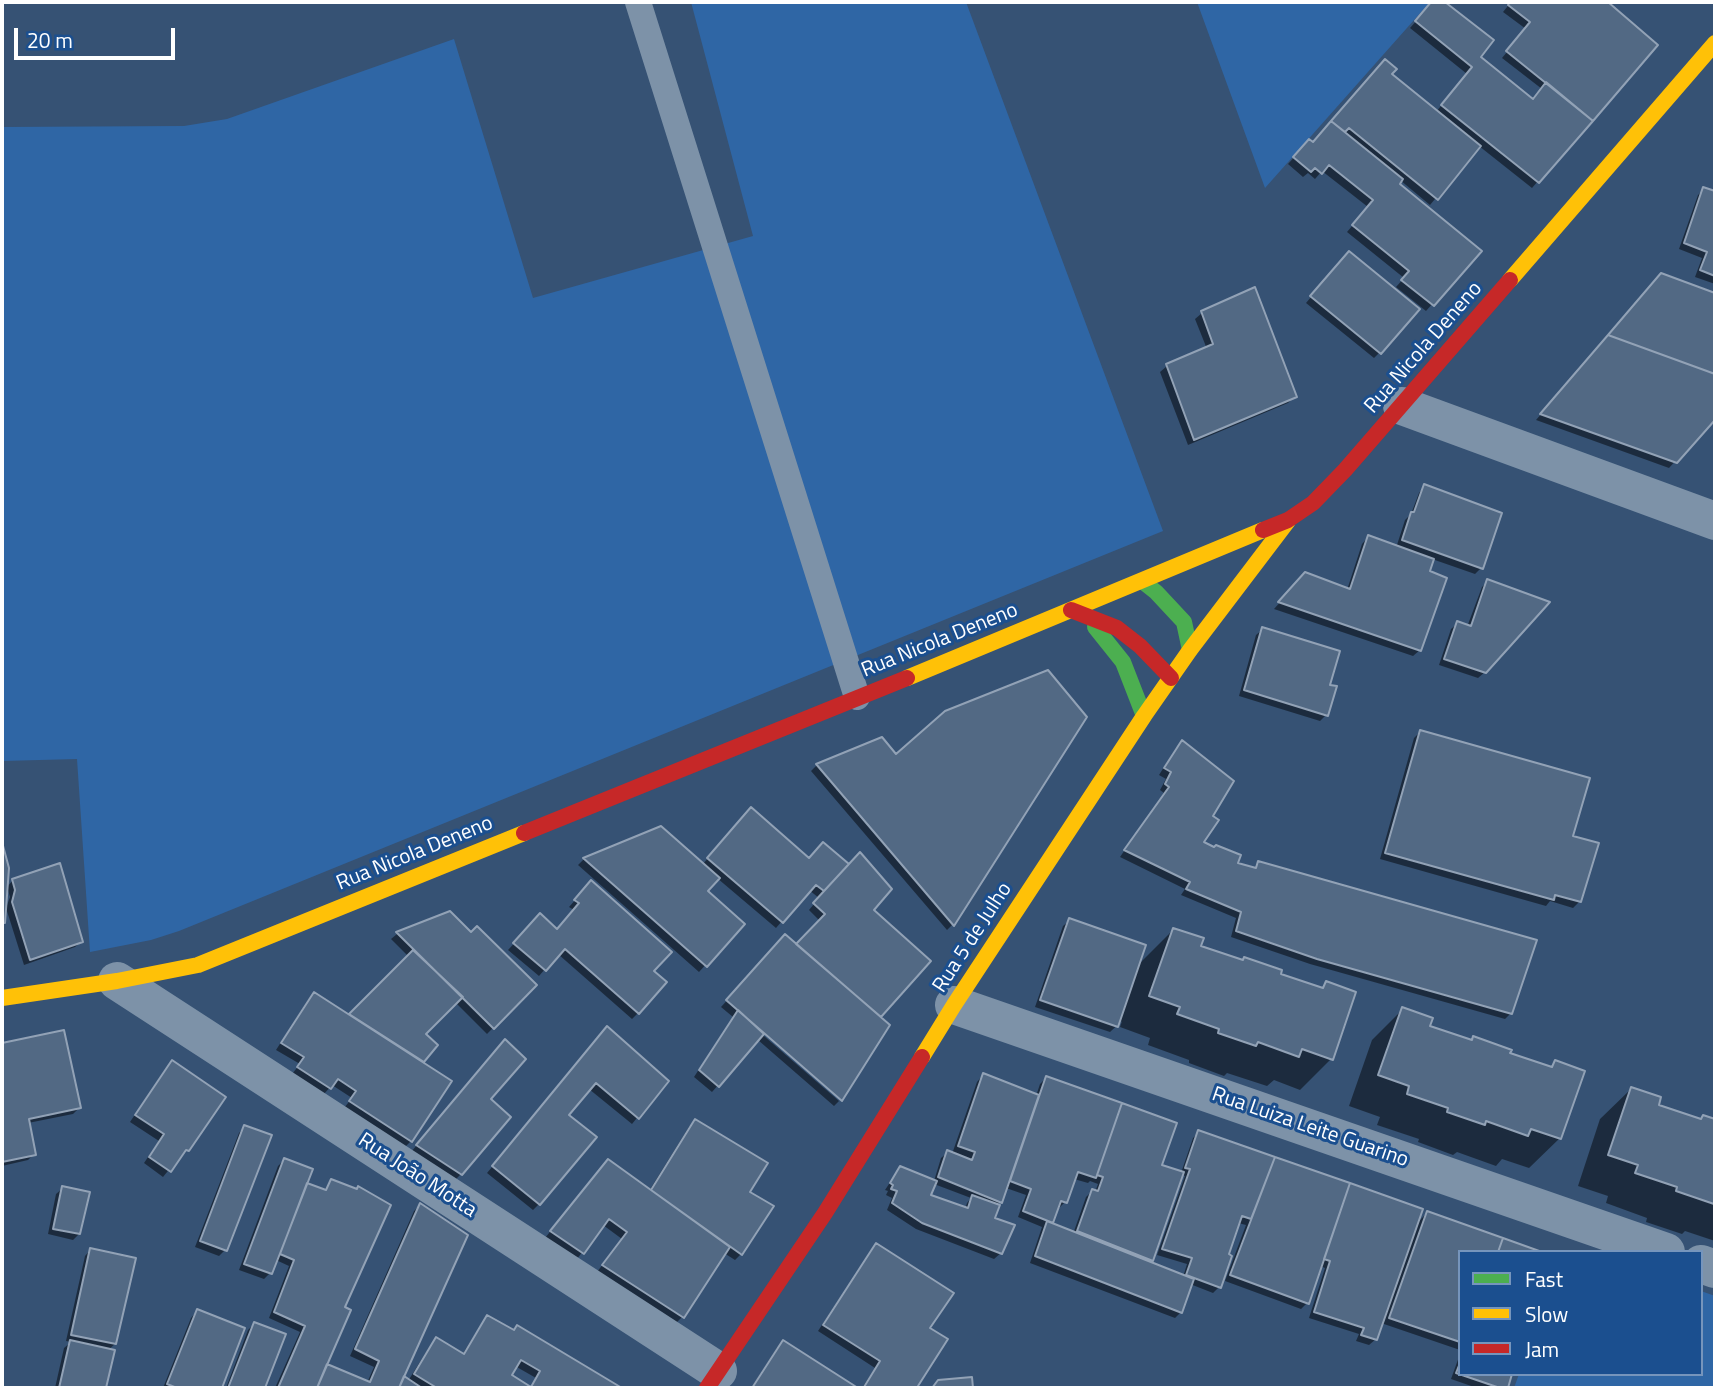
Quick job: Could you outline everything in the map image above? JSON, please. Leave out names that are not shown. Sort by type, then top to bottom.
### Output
[{"type":"street","name":"Rua Nicola Deneno","points":[[2,998],[117,981],[198,965],[857,697],[1079,613],[1142,580],[1288,520],[1313,503],[1345,470],[1715,43]]},
{"type":"street","points":[[1402,406],[1715,521]]},
{"type":"street","name":"Rua 5 de Julho","points":[[713,1380],[825,1213],[954,1005],[1144,716],[1288,520]]},
{"type":"street","points":[[1142,580],[1184,622],[1190,650]]},
{"type":"street","points":[[1079,613],[1117,628],[1140,646],[1171,678]]},
{"type":"street","points":[[1079,613],[1123,662],[1144,716]]},
{"type":"street","name":"Rua João Motta","points":[[117,981],[713,1380]]},
{"type":"street","name":"Rua Luiza Leite Guarino","points":[[954,1005],[1660,1250]]},
{"type":"lane","points":[[638,2],[857,697]]},
{"type":"shaded area","points":[[691,2],[966,2],[1163,531],[179,931],[151,940],[90,952],[77,759],[2,761],[2,127],[184,126],[227,119],[454,39],[533,298],[753,236]]},
{"type":"shaded area","points":[[1197,2],[1430,2],[1265,188]]},
{"type":"shaded area","points":[[1703,1292],[1715,1296],[1715,1388],[1514,1388],[1518,1376],[1703,1376]]},
{"type":"building","points":[[1431,2],[1445,2],[1494,40],[1481,57],[1533,99],[1546,82],[1593,121],[1539,183],[1441,105],[1472,67],[1415,21]]},
{"type":"building","points":[[1510,2],[1608,2],[1658,45],[1593,121],[1506,51],[1530,22],[1508,5]]},
{"type":"building","points":[[1385,59],[1397,69],[1392,74],[1481,146],[1438,200],[1349,128],[1345,132],[1331,121]]},
{"type":"building","points":[[1331,121],[1403,179],[1400,184],[1482,251],[1434,306],[1401,280],[1409,271],[1352,225],[1373,200],[1329,165],[1322,174],[1315,168],[1311,172],[1293,157],[1309,139],[1313,142]]},
{"type":"building","points":[[1703,187],[1715,191],[1715,276],[1700,270],[1707,252],[1684,243]]},
{"type":"building","points":[[1349,251],[1420,309],[1381,354],[1310,296]]},
{"type":"building","points":[[1661,273],[1715,293],[1715,374],[1608,335]]},
{"type":"building","points":[[1255,287],[1297,397],[1194,440],[1166,364],[1213,344],[1201,311]]},
{"type":"building","points":[[1608,335],[1715,374],[1715,420],[1677,463],[1540,414]]},
{"type":"building","points":[[1424,484],[1502,513],[1483,569],[1402,540]]},
{"type":"building","points":[[1368,535],[1434,559],[1430,571],[1447,578],[1421,651],[1278,602],[1305,572],[1350,589]]},
{"type":"building","points":[[1487,579],[1550,602],[1486,673],[1444,659],[1457,621],[1471,626]]},
{"type":"building","points":[[1262,627],[1340,651],[1330,685],[1337,686],[1328,716],[1244,690]]},
{"type":"building","points":[[1048,670],[1087,717],[954,926],[816,764],[882,737],[896,754],[945,711]]},
{"type":"building","points":[[1420,730],[1590,778],[1573,836],[1599,843],[1581,902],[1555,895],[1554,900],[1385,853]]},
{"type":"building","points":[[1182,740],[1234,781],[1213,816],[1219,820],[1204,842],[1241,855],[1238,863],[1256,868],[1258,861],[1537,940],[1512,1014],[1317,959],[1236,931],[1241,912],[1186,889],[1190,882],[1124,850],[1169,787],[1165,784],[1171,772],[1164,768]]},
{"type":"building","points":[[751,807],[809,858],[823,842],[849,864],[824,891],[816,885],[783,923],[707,858]]},
{"type":"building","points":[[661,826],[720,878],[708,891],[745,924],[707,967],[583,858]]},
{"type":"building","points":[[2,842],[9,868],[5,923],[2,923]]},
{"type":"building","points":[[860,852],[892,889],[874,910],[931,961],[881,1017],[796,944],[825,914],[813,903]]},
{"type":"building","points":[[60,863],[83,942],[30,960],[12,902],[15,890],[12,879]]},
{"type":"building","points":[[591,880],[672,952],[654,971],[667,982],[639,1014],[565,949],[546,971],[513,943],[540,913],[557,929],[579,903],[574,900]]},
{"type":"building","points":[[450,911],[471,932],[477,926],[537,985],[494,1029],[396,932]]},
{"type":"building","points":[[1069,918],[1146,945],[1118,1027],[1040,1000]]},
{"type":"building","points":[[1173,928],[1204,938],[1201,946],[1282,970],[1281,974],[1323,988],[1326,981],[1356,992],[1333,1060],[1302,1049],[1299,1057],[1258,1042],[1256,1046],[1218,1033],[1219,1029],[1177,1014],[1180,1007],[1149,996]]},
{"type":"building","points":[[785,934],[890,1025],[842,1101],[726,1000]]},
{"type":"building","points":[[413,950],[463,997],[426,1034],[438,1045],[424,1062],[349,1014]]},
{"type":"building","points":[[314,992],[452,1081],[412,1142],[349,1101],[356,1091],[338,1079],[331,1089],[297,1067],[304,1057],[281,1043]]},
{"type":"building","points":[[1402,1007],[1433,1018],[1430,1026],[1472,1040],[1473,1036],[1512,1050],[1510,1053],[1552,1067],[1555,1060],[1585,1071],[1561,1139],[1531,1129],[1528,1136],[1486,1121],[1485,1125],[1447,1112],[1448,1108],[1407,1094],[1409,1086],[1378,1075]]},
{"type":"building","points":[[738,1010],[764,1034],[719,1087],[699,1070]]},
{"type":"building","points":[[607,1026],[669,1081],[639,1119],[596,1083],[569,1115],[597,1137],[540,1205],[492,1166]]},
{"type":"building","points":[[64,1030],[81,1108],[29,1119],[36,1155],[2,1162],[2,1043]]},
{"type":"building","points":[[505,1039],[526,1059],[491,1099],[511,1117],[462,1175],[416,1145]]},
{"type":"building","points":[[172,1060],[226,1097],[171,1172],[149,1157],[164,1134],[135,1115]]},
{"type":"building","points":[[983,1073],[1039,1095],[1002,1203],[938,1177],[947,1150],[972,1160],[975,1152],[958,1146]]},
{"type":"building","points":[[1046,1076],[1122,1103],[1096,1178],[1078,1172],[1067,1203],[1061,1201],[1053,1223],[1023,1211],[1031,1189],[1010,1181]]},
{"type":"building","points":[[1631,1087],[1661,1097],[1659,1105],[1701,1119],[1703,1115],[1715,1119],[1714,1204],[1676,1191],[1677,1187],[1635,1173],[1638,1165],[1608,1155]]},
{"type":"building","points":[[1122,1103],[1177,1123],[1162,1165],[1184,1172],[1153,1261],[1077,1231],[1092,1189],[1098,1191],[1103,1177],[1097,1175]]},
{"type":"building","points":[[695,1119],[768,1163],[750,1192],[774,1206],[742,1255],[651,1190]]},
{"type":"building","points":[[244,1125],[272,1135],[227,1251],[200,1241]]},
{"type":"building","points":[[1198,1130],[1275,1157],[1251,1219],[1242,1216],[1221,1288],[1186,1275],[1192,1258],[1162,1249],[1190,1169],[1185,1168]]},
{"type":"building","points":[[1275,1157],[1350,1183],[1309,1304],[1230,1275]]},
{"type":"building","points":[[284,1158],[313,1169],[272,1274],[244,1264]]},
{"type":"building","points":[[608,1159],[730,1247],[684,1318],[602,1265],[627,1232],[609,1219],[584,1254],[550,1231]]},
{"type":"building","points":[[900,1166],[937,1181],[931,1195],[968,1208],[972,1195],[1000,1205],[995,1218],[1015,1225],[1002,1254],[922,1223],[892,1203],[897,1191],[891,1189],[893,1185],[890,1183]]},
{"type":"building","points":[[331,1179],[357,1189],[358,1186],[391,1205],[345,1307],[351,1310],[317,1388],[278,1388],[305,1326],[274,1312],[294,1260],[280,1254],[307,1183],[326,1190]]},
{"type":"building","points":[[1350,1183],[1423,1209],[1377,1340],[1361,1335],[1364,1328],[1314,1312],[1330,1261],[1324,1259]]},
{"type":"building","points":[[62,1186],[90,1192],[80,1234],[53,1229]]},
{"type":"building","points":[[420,1203],[468,1235],[399,1388],[317,1388],[327,1364],[370,1382],[379,1361],[355,1349]]},
{"type":"building","points":[[1427,1211],[1503,1238],[1499,1250],[1458,1250],[1458,1341],[1389,1318]]},
{"type":"building","points":[[1047,1221],[1194,1279],[1182,1313],[1035,1256]]},
{"type":"building","points":[[1503,1238],[1536,1250],[1499,1250]]},
{"type":"building","points":[[876,1243],[954,1293],[930,1328],[948,1339],[918,1386],[922,1388],[865,1388],[880,1361],[823,1325]]},
{"type":"building","points":[[90,1248],[136,1258],[116,1344],[71,1335]]},
{"type":"building","points":[[197,1309],[245,1328],[222,1388],[177,1388],[167,1384]]},
{"type":"building","points":[[487,1315],[514,1330],[517,1325],[622,1388],[437,1388],[414,1374],[436,1337],[464,1354]],"holes":[[[521,1360],[540,1371],[531,1387],[512,1375]]]},
{"type":"building","points":[[254,1322],[286,1334],[265,1388],[228,1388]]},
{"type":"building","points":[[70,1340],[115,1350],[106,1388],[59,1388]]},
{"type":"building","points":[[783,1340],[858,1388],[752,1388]]},
{"type":"building","points":[[404,1376],[422,1388],[399,1388]]},
{"type":"building","points":[[1465,1376],[1511,1376],[1508,1388],[1500,1388]]},
{"type":"building","points":[[972,1377],[973,1388],[932,1388],[938,1380]]},
{"type":"traffic: fast","points":[[1142,581],[1184,622],[1190,650]]},
{"type":"traffic: fast","points":[[1095,627],[1123,662],[1144,716]]},
{"type":"traffic: slow","points":[[1510,280],[1715,43]]},
{"type":"traffic: slow","points":[[922,1057],[1144,716],[1190,650],[1288,521]]},
{"type":"traffic: slow","points":[[907,678],[1263,530]]},
{"type":"traffic: slow","points":[[2,998],[117,981],[198,965],[524,833]]},
{"type":"traffic: jam","points":[[1263,530],[1288,520],[1313,503],[1345,470],[1510,280]]},
{"type":"traffic: jam","points":[[1071,610],[1117,628],[1140,646],[1171,678]]},
{"type":"traffic: jam","points":[[524,833],[907,678]]},
{"type":"traffic: jam","points":[[707,1388],[825,1213],[922,1057]]}]
